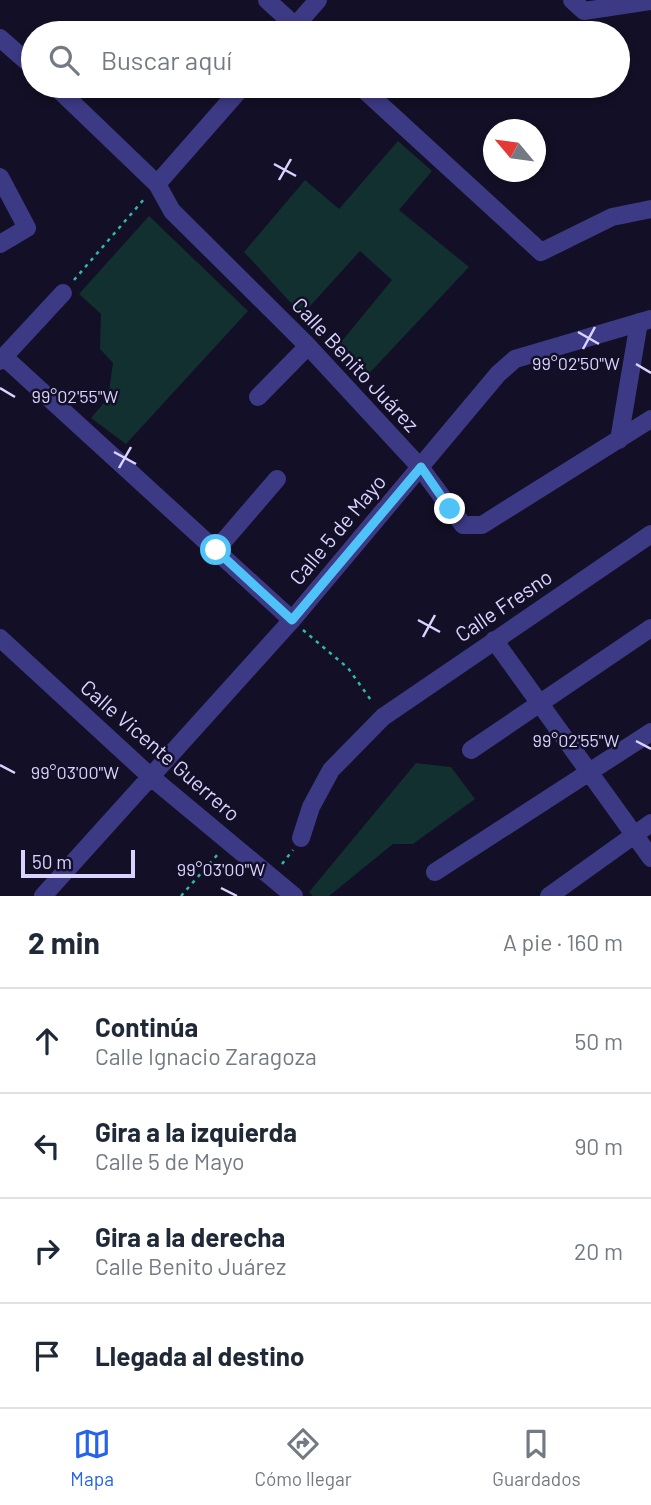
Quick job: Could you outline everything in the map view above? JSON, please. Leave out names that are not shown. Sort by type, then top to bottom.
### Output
[{"type":"street","points":[[267,0],[287,21]]},
{"type":"street","points":[[303,21],[318,0]]},
{"type":"street","points":[[572,0],[584,12],[651,1]]},
{"type":"street","points":[[0,38],[21,56]]},
{"type":"street","name":"Calle Benito Juárez","points":[[67,98],[157,184],[172,211],[308,346],[421,467],[463,525],[482,526],[651,419]]},
{"type":"street","points":[[157,184],[232,98]]},
{"type":"street","points":[[373,98],[541,252],[612,217],[651,209]]},
{"type":"street","points":[[0,177],[27,228],[0,244]]},
{"type":"street","points":[[63,293],[2,359],[292,620]]},
{"type":"street","points":[[619,440],[645,321]]},
{"type":"street","name":"Calle 5 de Mayo","points":[[43,896],[292,620],[498,374],[515,359],[645,321]]},
{"type":"street","points":[[258,397],[308,346]]},
{"type":"street","points":[[216,550],[277,479]]},
{"type":"street","name":"Calle Fresno","points":[[300,838],[311,807],[331,771],[383,717],[651,534]]},
{"type":"street","points":[[471,750],[651,628]]},
{"type":"street","name":"Calle Vicente Guerrero","points":[[0,638],[150,777],[294,896]]},
{"type":"street","points":[[494,640],[651,858]]},
{"type":"street","points":[[435,872],[651,732]]},
{"type":"street","points":[[549,896],[651,823]]},
{"type":"path","points":[[63,293],[157,184]]},
{"type":"path","points":[[292,620],[348,668],[383,717]]},
{"type":"path","points":[[273,878],[300,838]]},
{"type":"path","points":[[181,896],[229,842]]},
{"type":"green space","points":[[398,141],[432,171],[399,210],[469,267],[363,380],[337,347],[392,280],[360,251],[302,315],[244,252],[305,180],[339,209]]},
{"type":"green space","points":[[149,216],[248,311],[126,444],[91,418],[108,398],[113,363],[100,349],[101,314],[79,294]]},
{"type":"green space","points":[[416,763],[451,767],[475,799],[413,844],[393,844],[329,896],[313,896],[309,892]]},
{"type":"route","points":[[216,550],[292,620],[421,467],[450,509]]}]
